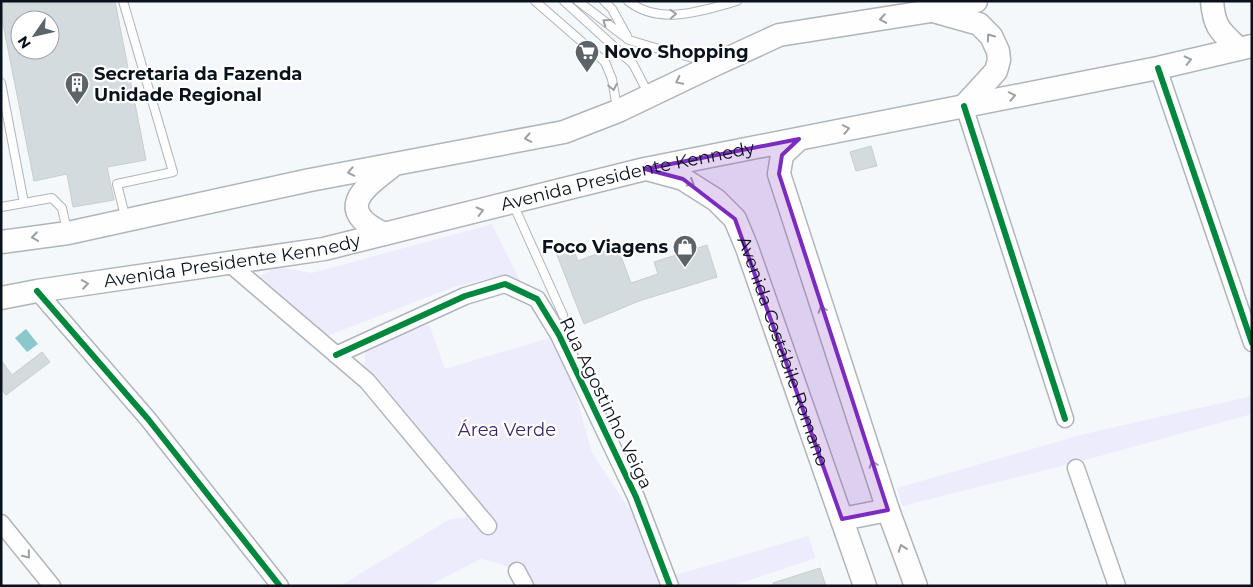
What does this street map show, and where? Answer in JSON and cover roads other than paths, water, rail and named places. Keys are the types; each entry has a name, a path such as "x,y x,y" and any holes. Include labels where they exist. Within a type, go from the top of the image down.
{"main road":[{"path":"1,242 126,221 396,163 564,132 618,111 779,35 931,11 976,1"},
{"path":"1212,1 1214,17 1221,32 1245,47"},
{"path":"931,11 979,24 991,36 998,51 1000,60 996,71 964,106"},
{"name":"Avenida Presidente Kennedy","path":"1,298 37,291 324,249 645,169 1158,68 1245,47"},
{"path":"799,139 782,155 778,174 888,510 916,586"},
{"path":"384,234 371,228 357,210 356,202 367,185 396,163"},
{"name":"Avenida Costábile Romano","path":"645,169 683,179 716,200 735,218 865,586"},
{"path":"842,519 888,510"}],"street":[{"path":"1158,68 1252,343"},
{"path":"964,106 1065,420"},
{"path":"230,264 367,381 488,526"},
{"name":"Rua Agostinho Veiga","path":"336,355 465,296 505,284 537,299 559,335 636,497 670,586"},
{"path":"37,291 148,420 280,586"},
{"path":"1076,468 1117,586"},
{"path":"1,523 52,586"},
{"path":"517,571 525,586"}],"lane":[{"path":"124,1 173,172 118,184 126,221"},
{"path":"535,1 594,50 605,62 612,79 618,111"},
{"path":"564,1 633,64 649,96"},
{"path":"578,1 629,40 716,64"},
{"path":"604,1 612,9 629,40"},
{"path":"628,1 654,15 676,15 708,10 737,1"},
{"path":"1,83 24,203"},
{"path":"1,207 52,198 62,208 68,232"},
{"path":"512,202 563,315"}],"water":[{"path":"26,329 38,344 27,352 15,338"}],"place":[{"name":"Novo Shopping","path":"587,73"},
{"name":"Secretaria da Fazenda Unidade Regional","path":"77,105"},
{"name":"Foco Viagens","path":"685,268"}],"park label":[{"name":"Área Verde","path":"507,430"}]}
